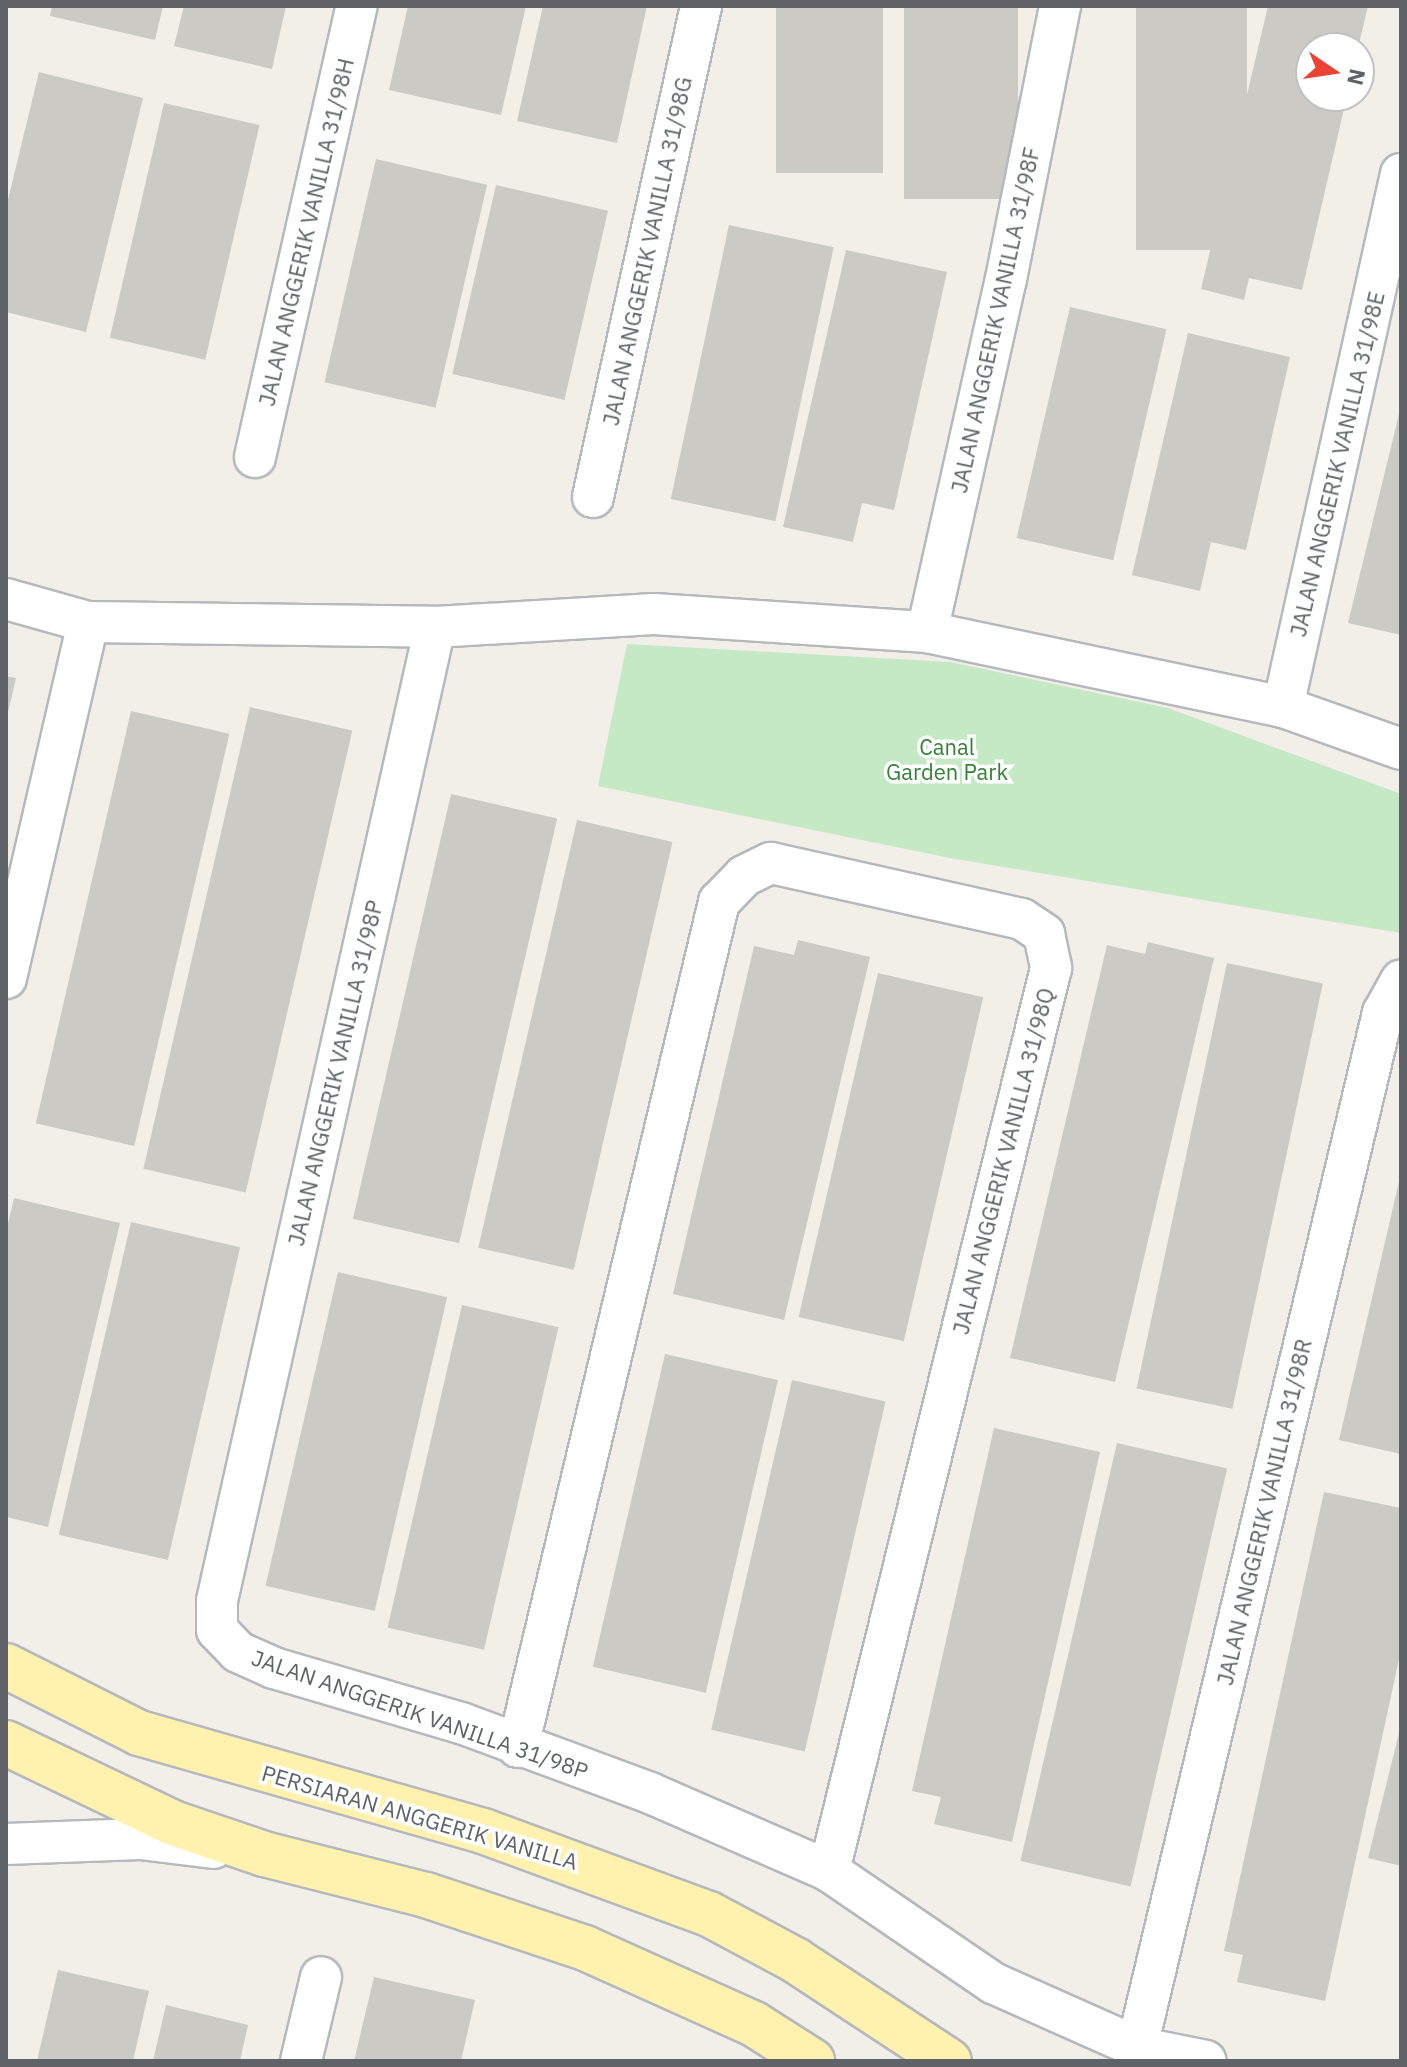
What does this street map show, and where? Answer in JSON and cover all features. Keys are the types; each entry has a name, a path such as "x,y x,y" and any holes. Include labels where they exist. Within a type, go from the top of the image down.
{"main road":[{"name":"PERSIARAN ANGGERIK VANILLA","path":"6,1666 139,1733 483,1831 709,1914 795,1960 949,2061"},
{"path":"6,1743 107,1795 264,1854 426,1895 585,1948 754,2024 812,2061"}],"street":[{"name":"JALAN ANGGERIK VANILLA 31/98H","path":"255,457 357,6"},
{"name":"JALAN ANGGERIK VANILLA 31/98G","path":"593,497 701,6"},
{"name":"JALAN ANGGERIK VANILLA 31/98F","path":"927,632 1006,279 1060,6"},
{"name":"JALAN ANGGERIK VANILLA 31/98E","path":"1283,707 1401,174"},
{"path":"6,599 88,622 435,627 654,614 927,632 1283,707 1401,749"},
{"path":"6,978 88,622"},
{"name":"JALAN ANGGERIK VANILLA 31/98P","path":"435,627 217,1601 217,1630 238,1652 274,1668 461,1723 518,1747 650,1793 829,1871 993,1983 1137,2047 1206,2061"},
{"name":"JALAN ANGGERIK VANILLA 31/98Q","path":"518,1747 719,902 744,876 771,863 1022,919 1044,934 1051,968 829,1871"},
{"name":"JALAN ANGGERIK VANILLA 31/98R","path":"1137,2047 1383,1013 1401,981"},
{"path":"6,1844 140,1839 264,1854"},
{"path":"301,2061 321,1977"}],"green space":[{"name":"Canal Garden Park","path":"627,644 950,662 1168,708 1401,794 1401,933 950,858 598,786"}],"building":[{"path":"52,6 163,6 155,40 50,16"},
{"path":"184,6 286,6 272,69 174,46"},
{"path":"408,6 526,6 501,115 389,90"},
{"path":"543,6 647,6 617,143 517,121"},
{"path":"776,6 883,6 883,173 776,173"},
{"path":"904,6 1018,6 1018,199 904,199"},
{"path":"1136,6 1247,6 1247,250 1136,250"},
{"path":"1268,6 1368,6 1362,32 1295,32 1295,112 1343,112 1302,290 1249,278 1244,300 1201,289"},
{"path":"39,72 143,98 86,332 6,312 6,208"},
{"path":"164,103 259,125 205,360 110,338"},
{"path":"376,159 487,185 436,408 324,382"},
{"path":"496,185 608,211 564,400 452,374"},
{"path":"729,225 834,247 775,521 671,499"},
{"path":"846,250 947,272 894,510 862,503 853,542 783,527"},
{"path":"1070,307 1166,329 1113,560 1017,538"},
{"path":"1188,333 1290,357 1246,550 1211,542 1200,591 1132,575"},
{"path":"1401,406 1401,635 1348,623"},
{"path":"6,676 16,678 7,717 6,716"},
{"path":"250,707 352,731 246,1192 143,1169"},
{"path":"131,711 229,734 134,1146 36,1123"},
{"path":"451,794 557,819 459,1243 353,1219"},
{"path":"577,820 672,842 574,1270 478,1248"},
{"path":"798,940 870,957 784,1320 673,1294 754,946 794,955"},
{"path":"1148,942 1214,958 1115,1382 1010,1358 1107,945 1145,954"},
{"path":"1227,963 1323,983 1232,1409 1137,1388"},
{"path":"878,973 983,997 904,1341 799,1317"},
{"path":"1401,1173 1401,1454 1339,1440"},
{"path":"14,1198 120,1223 48,1527 6,1517 6,1232"},
{"path":"131,1222 240,1247 168,1560 59,1535"},
{"path":"338,1272 447,1297 375,1611 266,1586"},
{"path":"462,1305 558,1327 484,1650 388,1628"},
{"path":"665,1354 778,1380 706,1693 593,1667"},
{"path":"792,1380 886,1402 805,1751 711,1730"},
{"path":"994,1428 1100,1452 1012,1842 934,1824 941,1797 912,1791"},
{"path":"1117,1443 1227,1468 1131,1886 1020,1861"},
{"path":"1324,1492 1401,1508 1401,1650 1325,2001 1237,1982 1243,1955 1224,1951"},
{"path":"1401,1725 1401,1866 1368,1858"},
{"path":"58,1970 149,1991 133,2061 37,2061"},
{"path":"374,1977 475,2000 461,2061 354,2061"},
{"path":"166,2005 248,2025 240,2061 153,2061"}]}
